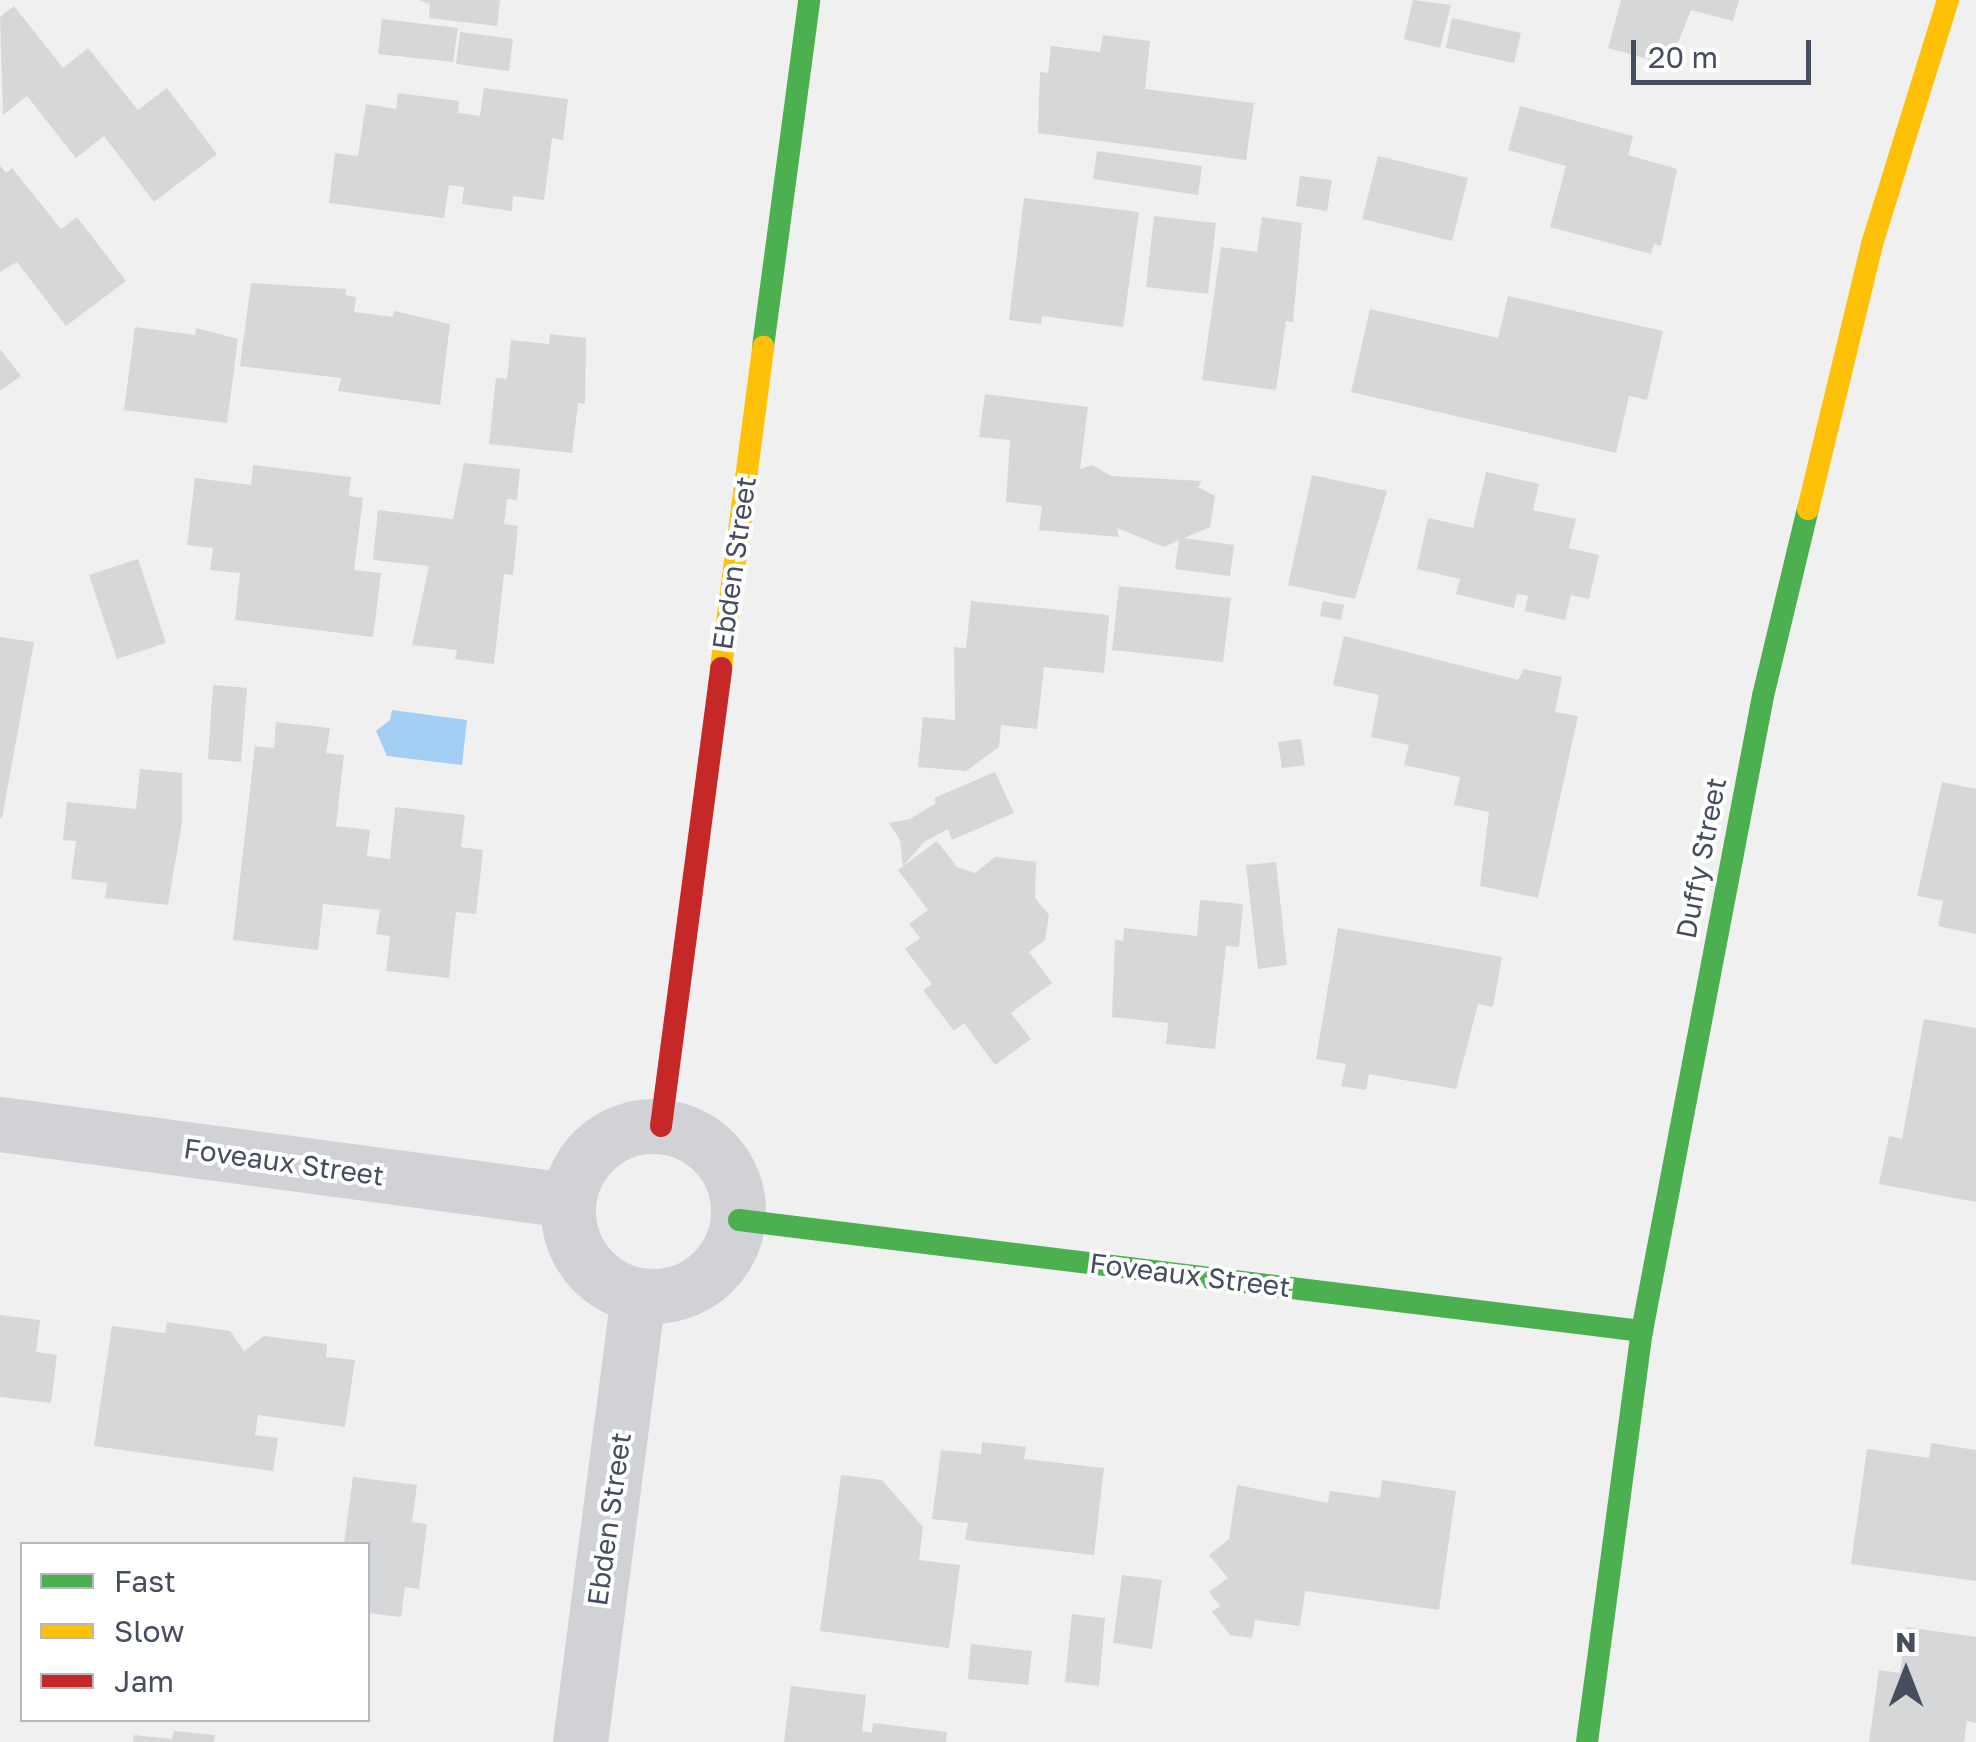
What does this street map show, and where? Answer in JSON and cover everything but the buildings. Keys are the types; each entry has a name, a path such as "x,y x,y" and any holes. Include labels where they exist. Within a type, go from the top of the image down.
{"street":[{"name":"Ebden Street","path":"661,1126 808,0"},
{"name":"Duffy Street","path":"1587,1742 1642,1330 1763,696 1872,244 1948,0"},
{"name":"Foveaux Street","path":"0,1124 568,1200"},
{"path":"661,1126 710,1146 737,1192 739,1220 732,1246 693,1288 638,1296 614,1288 576,1250 568,1200 584,1160 598,1144 618,1132 661,1126"},
{"name":"Foveaux Street","path":"739,1220 1642,1330"},
{"name":"Ebden Street","path":"580,1742 638,1296"}],"water":[{"path":"392,710 467,720 462,765 387,756 376,731 390,720"}],"traffic: fast":[{"path":"763,347 809,0"},
{"path":"1587,1742 1642,1331 1763,696 1808,509"},
{"path":"739,1220 1642,1331"}],"traffic: slow":[{"path":"1808,509 1872,244 1948,0"},
{"path":"721,668 763,347"}],"traffic: jam":[{"path":"661,1126 721,668"}]}
